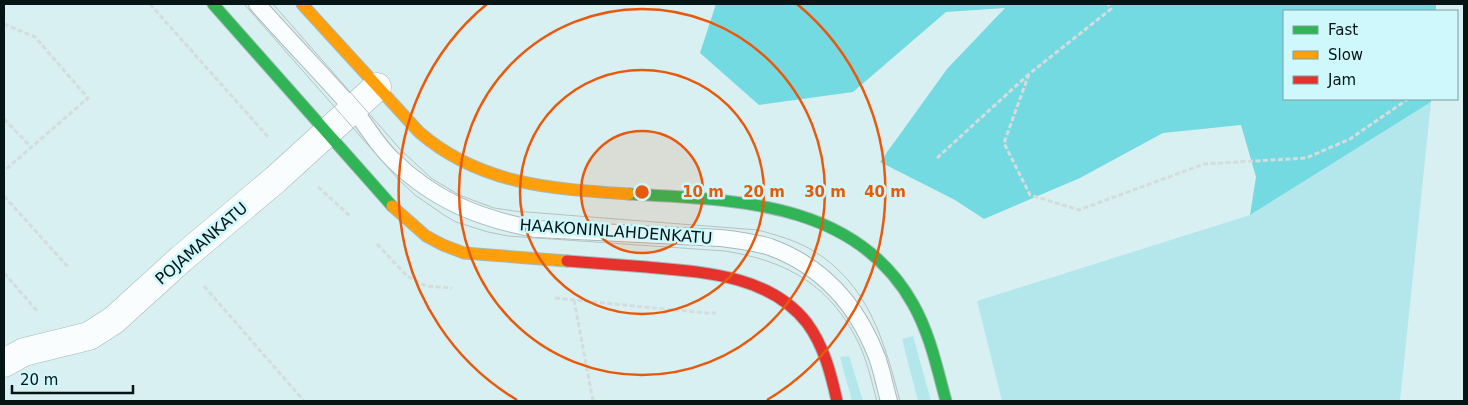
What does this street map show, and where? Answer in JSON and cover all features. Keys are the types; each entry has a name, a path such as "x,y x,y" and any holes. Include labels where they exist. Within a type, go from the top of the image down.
{"street":[{"path":"213,4 395,209 417,230 444,246 464,253 705,272 741,281 770,293 790,306 807,322 821,348 837,401"},
{"path":"302,4 419,132 439,149 469,164 532,185 570,190 714,200 786,211 816,220 845,236 867,251 906,292 919,316 930,343 946,401"},
{"name":"POJAMANKATU","path":"4,363 24,352 89,336 114,320 181,259 276,179 377,87"}],"lane":[{"name":"HAAKONINLAHDENKATU","path":"257,4 353,109 390,158 417,181 446,200 510,224 536,229 721,238 768,247 792,256 817,272 837,289 852,310 877,356 889,401"}],"path":[{"path":"937,158 1029,74 1111,9 1110,4"},
{"path":"4,24 35,37 88,98 4,172"},
{"path":"1029,74 1004,143 1030,195 1079,210 1204,164 1306,158 1350,140 1407,100"},
{"path":"4,119 31,148"},
{"path":"4,196 68,267"},
{"path":"181,259 304,401"},
{"path":"4,273 64,342"},
{"path":"574,300 593,401"}],"shaded area":[{"path":"716,4 1436,4 1436,10 1283,10 1283,100 1431,100 1431,102 1250,215 1256,177 1241,125 1163,133 1080,178 984,219 955,200 880,162 947,69 1005,8 946,12 853,92 759,105 700,53"},
{"path":"1431,102 1400,401 1002,401 977,301 1250,215"},
{"path":"913,336 931,401 918,401 902,339"},
{"path":"849,356 863,401 852,401 840,357"}],"tram line":[{"path":"244,4 398,179 415,195 444,215 456,222 508,236 725,251 748,255 788,270 822,292 849,325 863,353 877,401"},
{"path":"273,4 400,149 431,178 459,195 494,208 514,211 758,230 806,246 831,264 848,280 861,297 888,357 900,401"}],"traffic: fast":[{"path":"213,4 392,206"},
{"path":"629,194 709,199 749,204 788,212 825,225 859,244 888,270 913,304 929,339 946,401"}],"traffic: slow":[{"path":"302,4 419,132 442,150 492,174 518,181 573,190 629,194"},
{"path":"392,206 426,236 464,253 567,261"}],"traffic: jam":[{"path":"567,261 712,274 755,286 774,295 792,307 813,332 826,361 837,401"}]}
